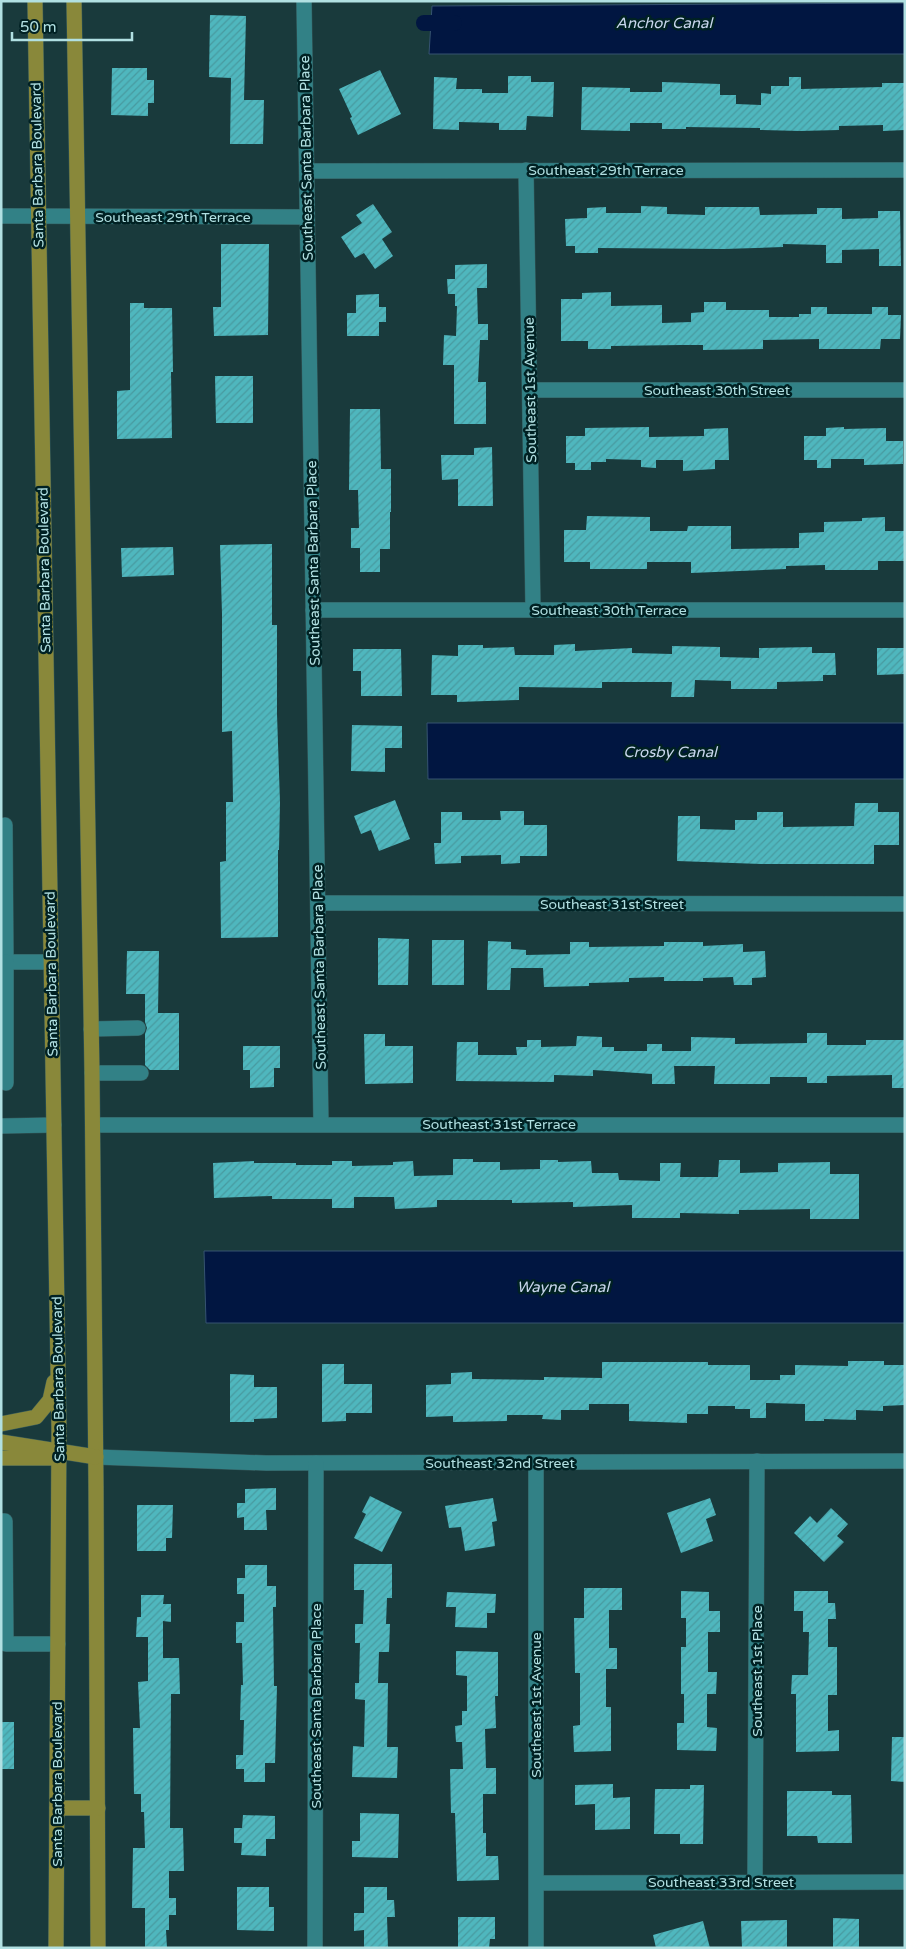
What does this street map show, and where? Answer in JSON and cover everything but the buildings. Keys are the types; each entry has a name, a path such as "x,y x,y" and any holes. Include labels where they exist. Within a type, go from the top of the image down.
{"main road":[{"name":"Santa Barbara Boulevard","path":"35,1 60,1455 56,1948"},
{"path":"74,1 92,1073 98,1948"},
{"path":"1,1424 36,1417 50,1400 58,1366"},
{"path":"1,1442 60,1455"},
{"path":"1,1458 60,1455 96,1457"},
{"path":"57,1808 98,1808"}],"street":[{"name":"Southeast Santa Barbara Place","path":"304,1 321,1124"},
{"name":"Southeast 1st Avenue","path":"526,170 533,609"},
{"name":"Southeast 29th Terrace","path":"306,171 905,170"},
{"name":"Southeast 29th Terrace","path":"1,216 307,217"},
{"name":"Southeast 30th Street","path":"530,390 905,390"},
{"name":"Southeast 30th Terrace","path":"313,610 905,610"},
{"path":"4,825 6,1083"},
{"name":"Southeast 31st Street","path":"318,903 905,904"},
{"path":"6,962 51,962"},
{"path":"91,1028 138,1028"},
{"path":"92,1073 142,1073"},
{"path":"1,1126 54,1125"},
{"name":"Southeast 31st Terrace","path":"92,1125 905,1125"},
{"name":"Southeast 32nd Street","path":"96,1457 316,1463 905,1461"},
{"name":"Southeast 1st Place","path":"755,1881 757,1461"},
{"name":"Southeast Santa Barbara Place","path":"315,1948 316,1463"},
{"name":"Southeast 1st Avenue","path":"536,1463 536,1948"},
{"path":"1,1521 6,1521 3,1547 6,1644 58,1644"},
{"name":"Southeast 33rd Street","path":"537,1883 905,1882"}],"water":[{"path":"905,3 905,54 429,54 432,6"},
{"name":"Crosby Canal","path":"427,723 905,723 905,779 428,779"},
{"name":"Wayne Canal","path":"204,1251 905,1251 905,1323 206,1323"}],"waterway":[{"name":"Anchor Canal","path":"424,23 454,23"}]}
